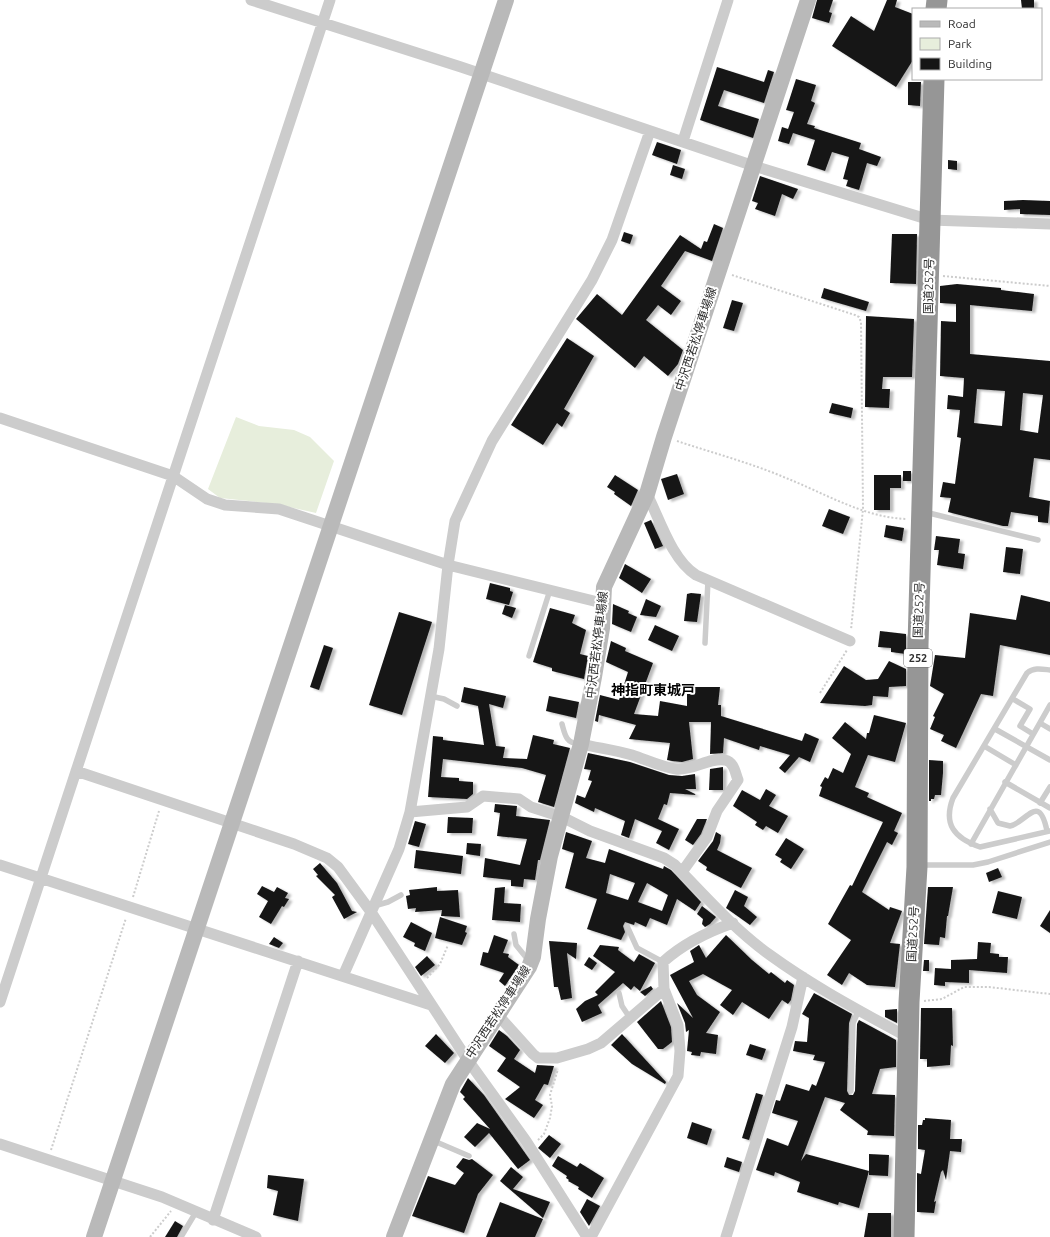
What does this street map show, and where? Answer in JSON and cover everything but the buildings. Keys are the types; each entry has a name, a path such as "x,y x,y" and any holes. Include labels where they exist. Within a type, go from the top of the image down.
{"highway":[{"name":"国道252号","path":"907,1236 909,1002 917,867 918,645 930,275 934,80"}],"main road":[{"path":"94,1237 506,0"},
{"name":"中沢西若松停車場線","path":"394,1237 432,1140 448,1093 467,1059 531,963 547,870 580,744 594,678 602,628 602,603 604,587 647,494 664,437 808,0"}],"street":[{"path":"251,0 482,74 754,166 930,220 1050,224"},
{"path":"0,1002 330,0"},
{"path":"683,141 728,0"},
{"path":"344,976 399,849 410,812 439,649 448,565 455,521 492,441 592,280 612,240 650,131"},
{"path":"0,418 173,476 207,499 225,505 279,509 448,565 602,603"},
{"path":"647,494 676,557 687,570 850,641"},
{"path":"580,744 614,750 676,768 697,766 713,761 725,760 730,762 734,768 738,780 717,812 707,836 682,872"},
{"path":"76,771 294,844 327,858 338,867 373,909 431,1005 467,1059 531,1148 586,1237"},
{"path":"410,812 467,807 483,796 519,799 531,807 562,817 590,831 664,858 675,865 733,923 769,954 803,977 909,1038"},
{"path":"0,865 431,1005"},
{"path":"591,1237 678,1076 680,1051 678,1025 664,989 663,962 675,951 707,932 733,923"},
{"path":"213,1220 298,961"},
{"path":"726,1237 792,1027 803,977"},
{"path":"497,1014 521,1042 538,1058 562,1057 601,1043 664,989"},
{"path":"0,1144 177,1203 213,1220 256,1237"}],"lane":[{"path":"923,516 1038,540"},
{"path":"705,643 708,580"},
{"path":"529,656 550,590"},
{"path":"990,809 998,822 1010,826 1028,814 1035,812 1040,814 1045,819 1049,831 980,847 971,844 951,828 949,808 953,798 1031,670 1038,668 1050,670"},
{"path":"430,696 444,699 457,706"},
{"path":"1013,699 1030,709 1020,726 1034,734"},
{"path":"971,844 1050,705"},
{"path":"1040,723 1050,730"},
{"path":"562,724 566,740 573,744 580,744"},
{"path":"995,729 1050,760"},
{"path":"984,746 1016,765"},
{"path":"1005,782 1050,808"},
{"path":"1040,803 1050,787"},
{"path":"917,867 988,862 1050,842"},
{"path":"373,909 401,895"},
{"path":"627,926 637,948 663,962"},
{"path":"514,934 516,945 531,963"},
{"path":"619,993 622,1006 630,1018"},
{"path":"851,1091 853,1023 859,1010"},
{"path":"432,1140 469,1156"},
{"path":"181,1237 196,1212"}],"path":[{"path":"719,271 859,317 861,322 863,509 850,641 845,655 820,693"},
{"path":"930,275 1050,286"},
{"path":"664,437 785,477 863,509 896,518 923,516"},
{"path":"48,1160 163,800"},
{"path":"419,986 440,964 448,945"},
{"path":"909,1002 942,999 964,987 1050,994"},
{"path":"531,1148 544,1134 547,1128 552,1106 550,1095 562,1057"},
{"path":"150,1237 177,1203"}],"green space":[{"path":"236,417 259,426 294,430 310,437 334,461 316,513 276,504 220,498 208,489"}],"district":[{"name":"神指町東城戸","path":"653,690"}]}
